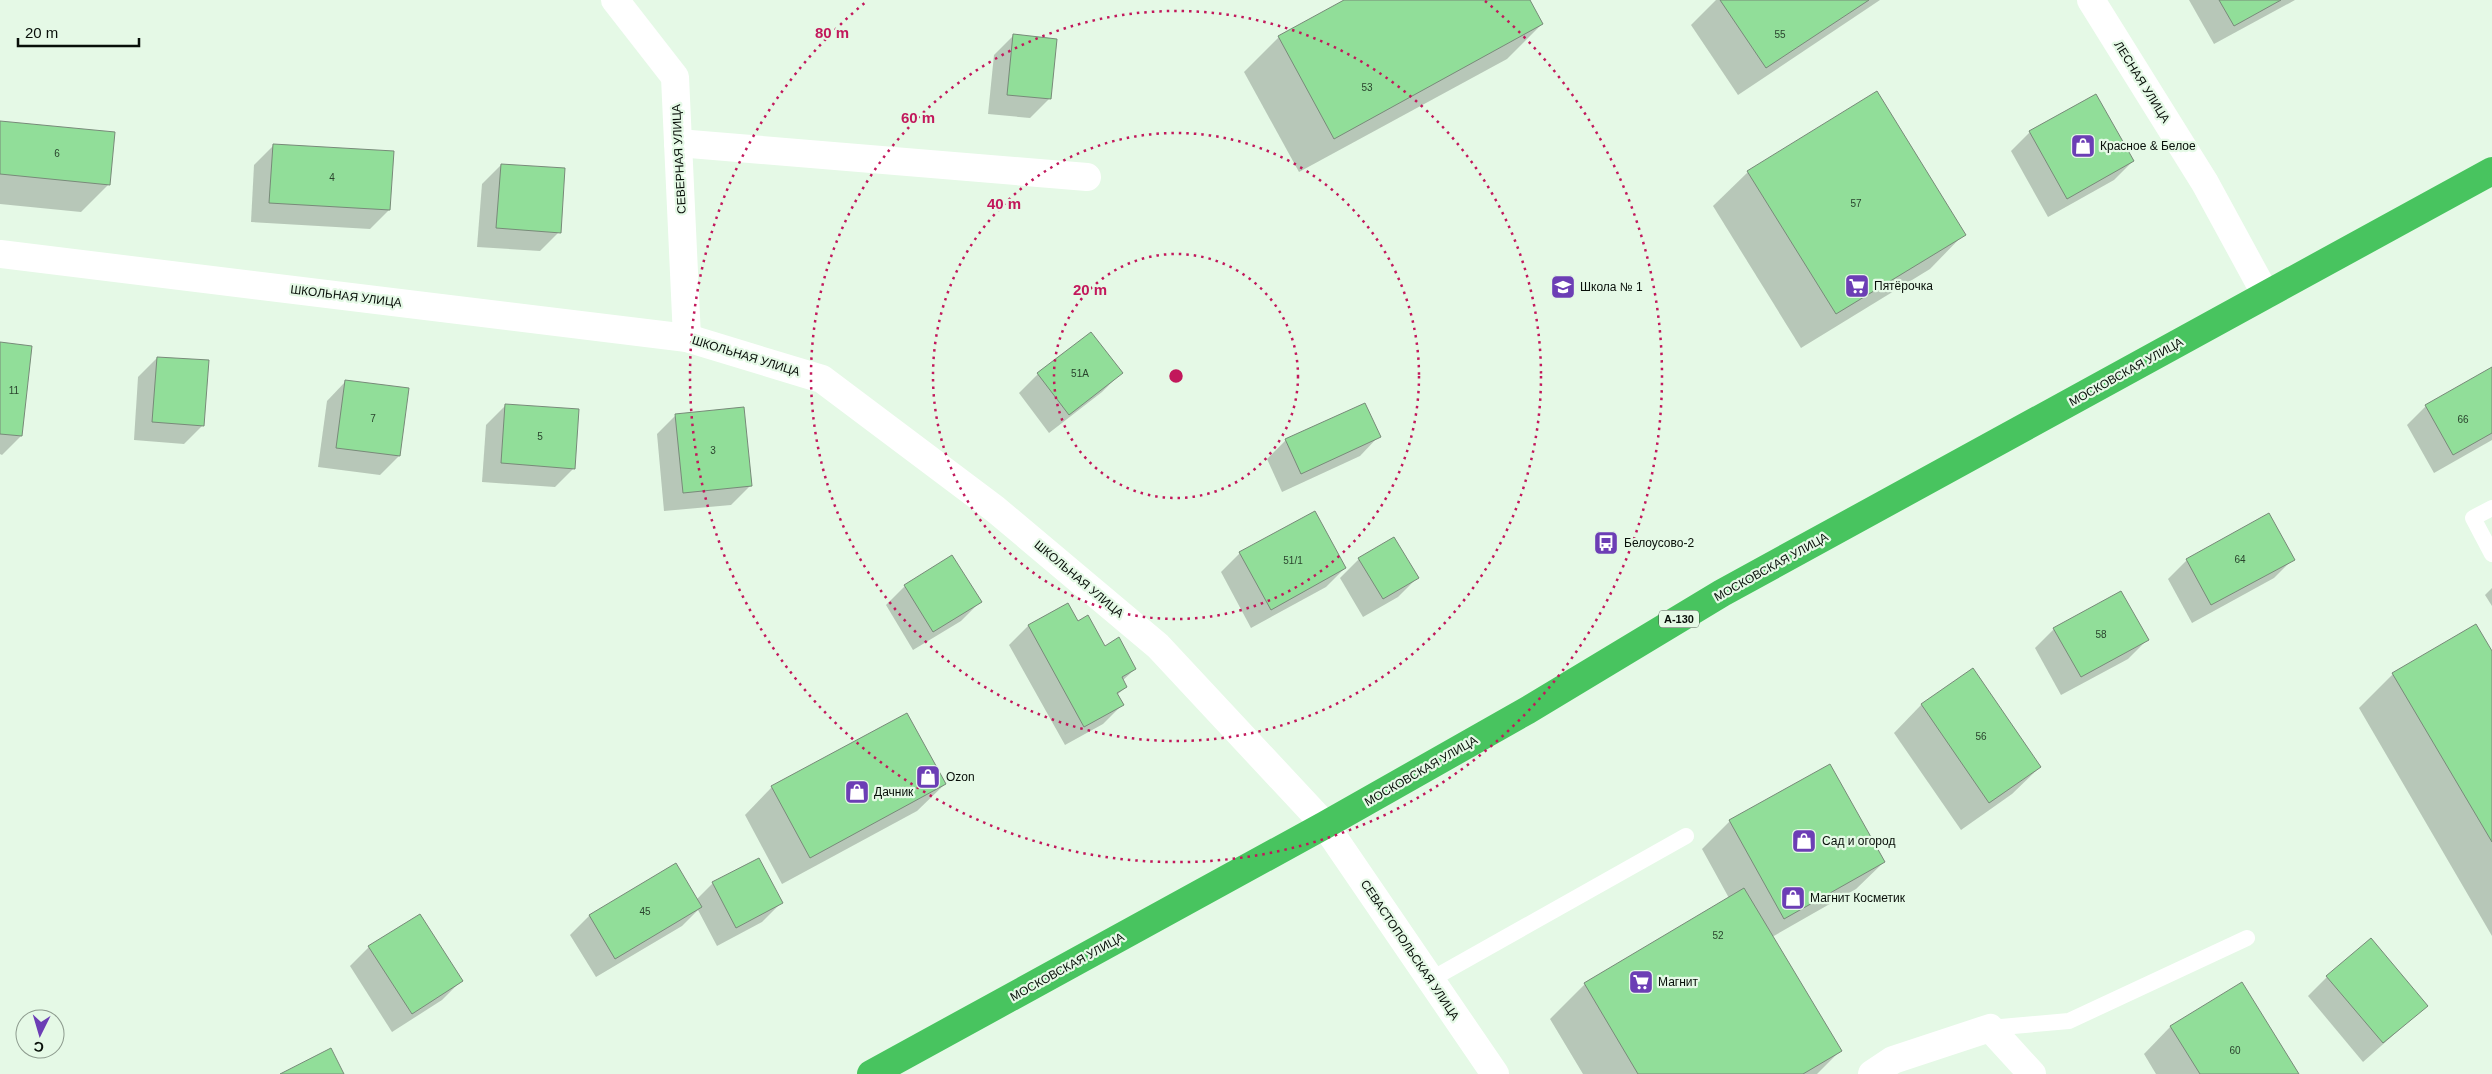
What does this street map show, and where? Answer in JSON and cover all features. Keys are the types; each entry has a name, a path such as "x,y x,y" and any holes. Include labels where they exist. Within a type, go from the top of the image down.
{"highway":[{"name":"МОСКОВСКАЯ УЛИЦА","path":"871,1074 1325,825 1528,710 1722,593 2492,171"}],"street":[{"name":"СЕВЕРНАЯ УЛИЦА","path":"615,0 675,77 687,338"},
{"name":"ЛЕСНАЯ УЛИЦА","path":"2091,0 2206,183 2266,296"},
{"path":"678,143 1087,177"},
{"name":"ШКОЛЬНАЯ УЛИЦА","path":"0,254 687,338 822,379 995,509 1158,646 1325,825"},
{"name":"СЕВАСТОПОЛЬСКАЯ УЛИЦА","path":"1325,825 1495,1074"},
{"path":"1872,1074 1893,1060 1990,1028 2032,1074"}],"lane":[{"path":"2492,508 2473,518 2492,554"},
{"path":"1430,980 1686,836"},
{"path":"1990,1028 2069,1021 2247,938"}],"building":[{"path":"1344,0 1530,0 1543,24 1334,139 1278,36"},
{"path":"1720,0 1869,0 1766,68"},
{"path":"2219,0 2281,0 2234,26"},
{"path":"1013,34 1057,39 1051,99 1007,95"},
{"path":"1877,91 1966,235 1836,314 1747,171"},
{"path":"2096,94 2134,161 2067,199 2029,131"},
{"path":"0,121 115,132 110,185 0,174"},
{"path":"273,144 394,151 390,210 269,203"},
{"path":"501,164 565,168 561,233 496,228"},
{"path":"1091,332 1123,373 1069,415 1037,373"},
{"path":"0,342 32,346 22,436 0,434"},
{"path":"157,357 209,360 204,426 152,422"},
{"path":"2492,367 2492,433 2453,455 2425,405"},
{"path":"345,380 409,388 400,456 336,448"},
{"path":"1365,403 1381,437 1301,474 1285,439"},
{"path":"505,404 579,409 575,469 501,463"},
{"path":"744,407 752,486 683,493 675,414"},
{"path":"1315,511 1346,568 1271,610 1239,552"},
{"path":"2269,513 2295,560 2211,605 2186,559"},
{"path":"1394,537 1419,578 1383,599 1358,558"},
{"path":"952,555 982,602 933,632 904,585"},
{"path":"2121,591 2149,640 2081,677 2053,628"},
{"path":"1068,603 1078,621 1088,615 1105,646 1119,637 1136,669 1122,677 1127,687 1117,693 1124,705 1084,727 1028,625"},
{"path":"2476,624 2492,651 2492,842 2392,673"},
{"path":"1973,668 2041,767 1989,803 1921,704"},
{"path":"907,713 946,784 810,858 771,786"},
{"path":"1830,764 1885,862 1784,919 1729,820"},
{"path":"759,858 783,903 736,928 712,882"},
{"path":"676,863 702,907 615,959 589,915"},
{"path":"1744,888 1842,1051 1803,1074 1638,1074 1584,983"},
{"path":"420,914 463,981 412,1014 368,946"},
{"path":"2371,938 2428,1006 2383,1043 2326,976"},
{"path":"2242,982 2299,1074 2200,1074 2170,1026"},
{"path":"331,1048 344,1074 280,1074"}],"place":[{"name":"Красное & Белое","path":"2083,146"},
{"name":"Пятёрочка","path":"1857,286"},
{"name":"Школа № 1","path":"1563,287"},
{"name":"Белоусово-2","path":"1606,543"},
{"name":"Ozon","path":"928,777"},
{"name":"Дачник","path":"857,792"},
{"name":"Сад и огород","path":"1804,841"},
{"name":"Магнит Косметик","path":"1793,898"},
{"name":"Магнит","path":"1641,982"}]}
